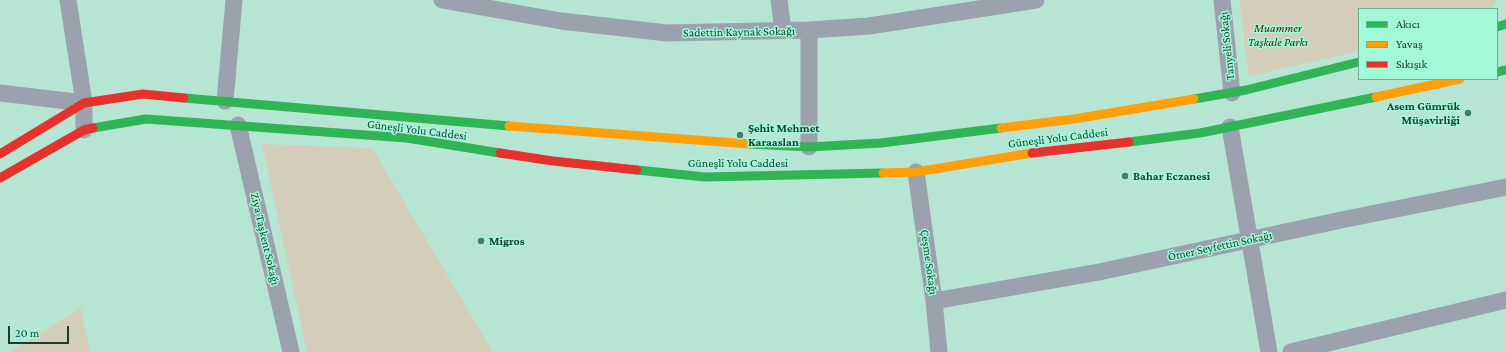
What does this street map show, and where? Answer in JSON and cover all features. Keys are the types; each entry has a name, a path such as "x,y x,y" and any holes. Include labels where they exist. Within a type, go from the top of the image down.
{"main road":[{"name":"Güneşli Yolu Caddesi","path":"0,154 84,103 143,94 433,120 728,143 809,147 881,143 1059,121 1232,93 1358,62"},
{"name":"Güneşli Yolu Caddesi","path":"0,178 84,130 146,119 407,138 553,161 705,177 916,172 1018,155 1200,133 1455,80"}],"street":[{"path":"68,0 84,103 84,130"},
{"path":"225,101 234,0"},
{"name":"Sadettin Kaynak Sokağı","path":"442,0 561,21 667,34 809,30 869,26 1036,0"},
{"path":"779,0 783,30"},
{"name":"Tanyeli Sokağı","path":"1222,0 1232,93"},
{"path":"809,30 809,147"},
{"path":"0,93 84,103"},
{"name":"Ziya Taşkent Sokağı","path":"238,125 291,352"},
{"path":"1230,127 1269,352"},
{"name":"Çeşme Sokağı","path":"916,172 934,301 939,352"},
{"name":"Ömer Seyfettin Sokağı","path":"934,301 1100,272 1506,187"},
{"path":"1291,352 1506,300"}],"green space":[{"name":"Muammer Taşkale Parkı","path":"1239,0 1496,0 1492,8 1358,8 1358,51 1249,76"},
{"path":"262,144 372,148 493,352 307,352"},
{"path":"81,308 90,352 9,352"}],"traffic: fast":[{"path":"1498,27 1506,24"},
{"path":"1194,99 1246,90 1358,62"},
{"path":"1498,72 1506,70"},
{"path":"1129,142 1200,133 1376,97"},
{"path":"184,98 509,126"},
{"path":"93,128 146,119 407,138 500,153"},
{"path":"750,144 809,147 881,143 1001,128"},
{"path":"637,170 705,177 883,173"}],"traffic: slow":[{"path":"1376,97 1455,80"},
{"path":"1001,128 1074,119 1194,99"},
{"path":"509,126 750,144"},
{"path":"883,173 916,172 1032,153"}],"traffic: jam":[{"path":"0,154 84,103 143,94 184,98"},
{"path":"0,178 84,130 93,128"},
{"path":"1032,153 1129,142"},
{"path":"500,153 553,161 637,170"}],"place":[{"name":"Asem Gümrük Müşavirliği","path":"1468,113"},
{"name":"Şehit Mehmet Karaaslan","path":"740,135"},
{"name":"Bahar Eczanesi","path":"1125,176"},
{"name":"Migros","path":"481,241"}]}
